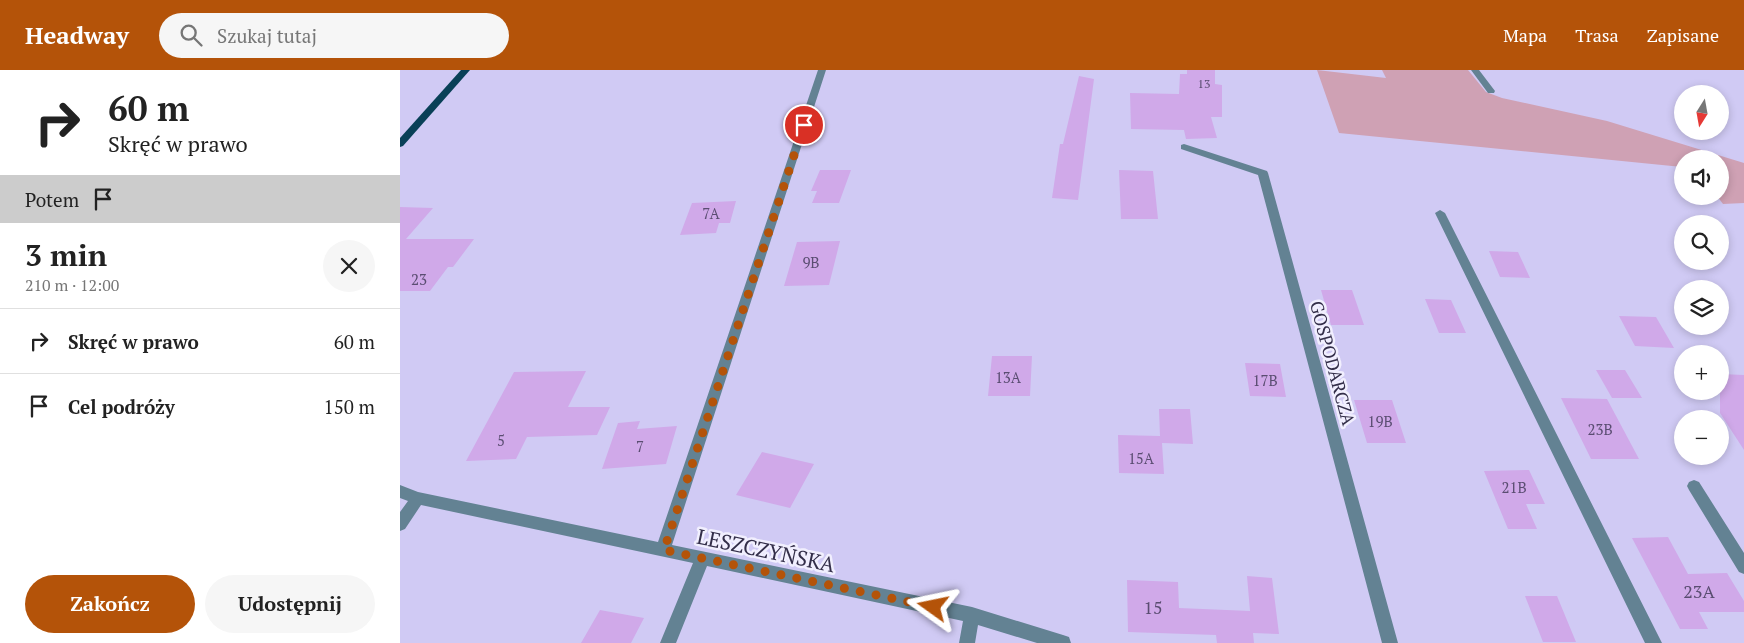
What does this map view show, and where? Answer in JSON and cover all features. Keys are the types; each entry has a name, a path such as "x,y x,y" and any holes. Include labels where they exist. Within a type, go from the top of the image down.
{"main road":[{"path":"400,144 466,70"}],"street":[{"path":"664,550 822,70"},
{"path":"1475,70 1491,91"},
{"name":"GOSPODARCZA","path":"1184,147 1263,173 1390,643"},
{"path":"1440,214 1654,643"},
{"path":"1694,486 1744,567"},
{"name":"LESZCZYŃSKA","path":"400,491 418,498 972,615 1063,643"},
{"path":"400,524 418,498"},
{"path":"668,643 702,559"},
{"path":"967,643 972,615"}],"shaded area":[{"path":"1317,70 1386,78 1382,70 1468,70 1486,92 1502,98 1607,121 1702,150 1674,150 1674,166 1339,133"},
{"path":"1729,158 1744,163 1744,203 1729,204"}],"building":[{"path":"1187,70 1215,70 1215,84 1222,85 1222,117 1211,117 1217,138 1186,139 1184,130 1131,129 1130,93 1179,94 1180,74 1187,74"},
{"path":"1079,76 1094,79 1078,200 1052,198 1060,144 1063,144"},
{"path":"820,170 851,170 839,203 812,203 817,191 811,191"},
{"path":"1119,170 1153,171 1158,219 1121,219"},
{"path":"736,201 730,223 719,223 716,233 680,235 692,203"},
{"path":"400,207 433,208 406,239 474,239 453,267 448,267 430,291 400,291"},
{"path":"840,241 829,285 784,286 797,242"},
{"path":"1489,251 1518,252 1530,278 1500,277"},
{"path":"1321,290 1352,290 1364,325 1331,325"},
{"path":"1425,299 1451,300 1466,333 1439,333"},
{"path":"1619,316 1656,317 1674,348 1635,346"},
{"path":"992,356 1032,356 1030,396 988,396"},
{"path":"1245,363 1280,364 1286,397 1250,396"},
{"path":"1596,370 1625,370 1642,398 1612,398"},
{"path":"586,371 568,407 610,407 597,435 527,437 516,459 466,461 514,372"},
{"path":"1729,374 1744,375 1744,450 1729,427 1729,410 1720,410 1720,400 1729,400"},
{"path":"1561,398 1607,399 1639,459 1591,459"},
{"path":"1354,400 1392,400 1406,443 1367,443"},
{"path":"1159,409 1190,409 1193,444 1162,443 1164,474 1119,473 1118,435 1160,436"},
{"path":"640,421 637,429 677,426 666,464 602,469 618,423"},
{"path":"762,452 814,464 790,508 736,495"},
{"path":"1529,470 1545,504 1526,504 1537,529 1508,529 1484,471"},
{"path":"1668,537 1688,574 1727,573 1744,601 1744,612 1699,612 1708,629 1680,629 1632,538"},
{"path":"1247,576 1272,578 1279,634 1253,633 1254,643 1217,643 1216,635 1128,632 1127,580 1178,582 1179,608 1250,611"},
{"path":"1525,596 1557,596 1576,642 1543,642"},
{"path":"600,610 644,618 631,643 581,643"}],"route":[{"path":"804,125 664,550 933,607"}]}
